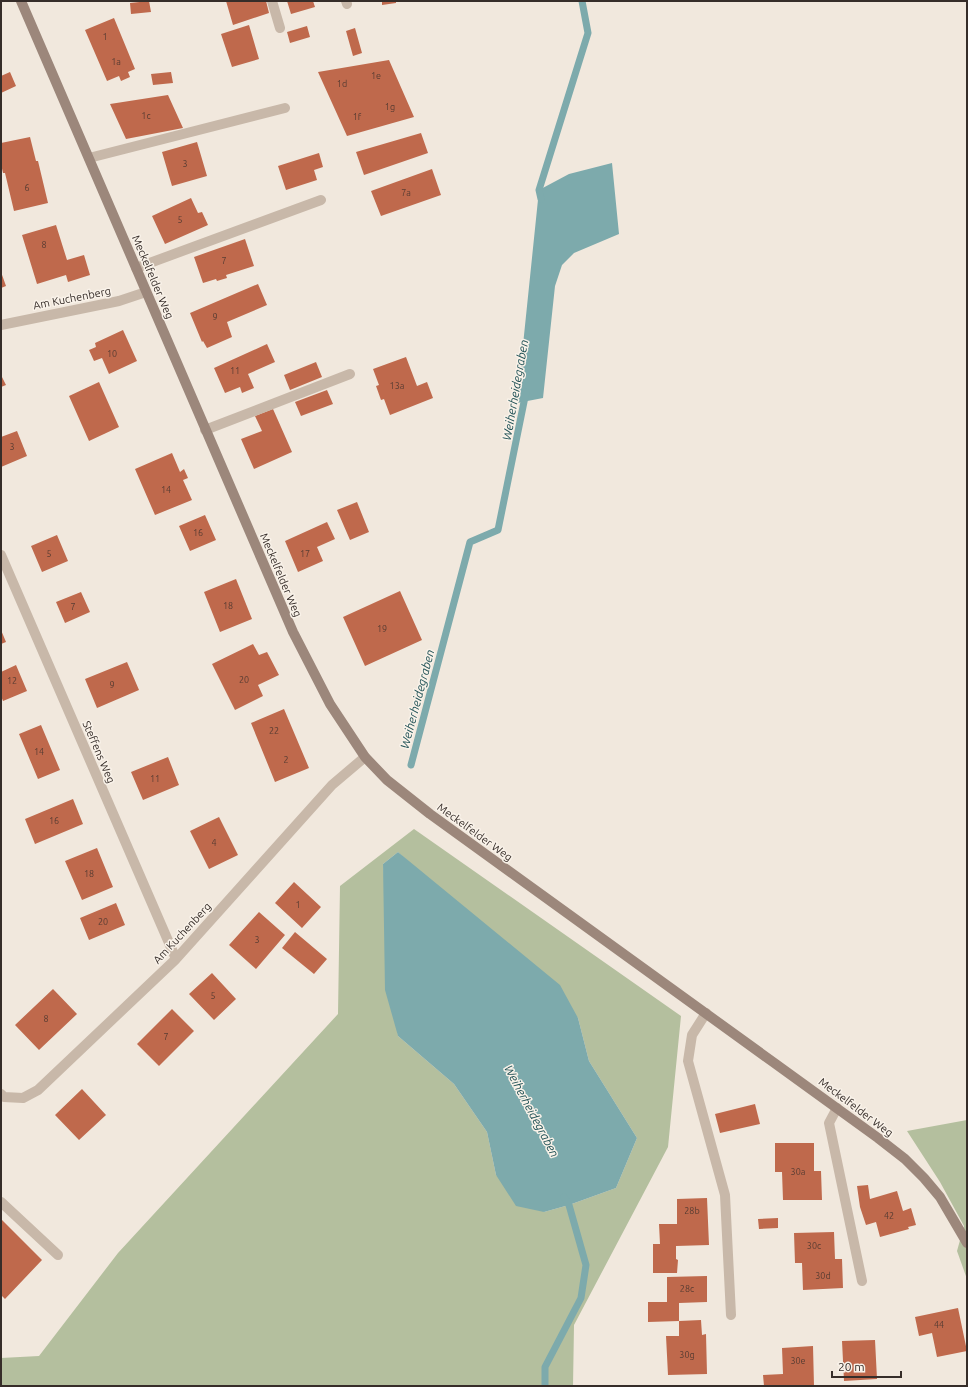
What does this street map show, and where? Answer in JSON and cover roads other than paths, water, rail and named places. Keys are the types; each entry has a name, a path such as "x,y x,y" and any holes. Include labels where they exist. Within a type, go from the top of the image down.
{"main road":[{"name":"Meckelfelder Weg","path":"21,1 205,430 304,655 330,704 365,757 387,780 430,814 837,1108 905,1159 940,1197 967,1243"}],"street":[{"path":"272,1 280,28"},
{"path":"89,158 285,108"},
{"path":"136,268 322,200"},
{"name":"Am Kuchenberg","path":"1,325 119,301 146,292"},
{"path":"205,430 350,374"},
{"name":"Steffens Weg","path":"1,555 176,959"},
{"name":"Am Kuchenberg","path":"1,1094 4,1097 23,1098 38,1090 176,959 332,785 365,757"},
{"path":"706,1014 692,1035 688,1061 725,1195 732,1315"},
{"path":"837,1108 829,1123 862,1281"},
{"path":"1,1202 58,1255"}],"water":[{"path":"612,163 619,234 574,253 562,265 555,286 543,398 517,403 539,190 569,174"},
{"path":"398,852 560,985 578,1018 589,1061 637,1138 616,1188 569,1205 544,1212 516,1206 496,1175 487,1132 454,1084 398,1036 385,990 383,864"}],"waterway":[{"name":"Weiherheidegraben","path":"541,199 539,190 588,33 582,1"},
{"name":"Weiherheidegraben","path":"411,765 470,542 498,530 526,392"},
{"name":"Weiherheidegraben","path":"545,1386 545,1367 581,1298 586,1265 569,1205 564,1197"}]}
